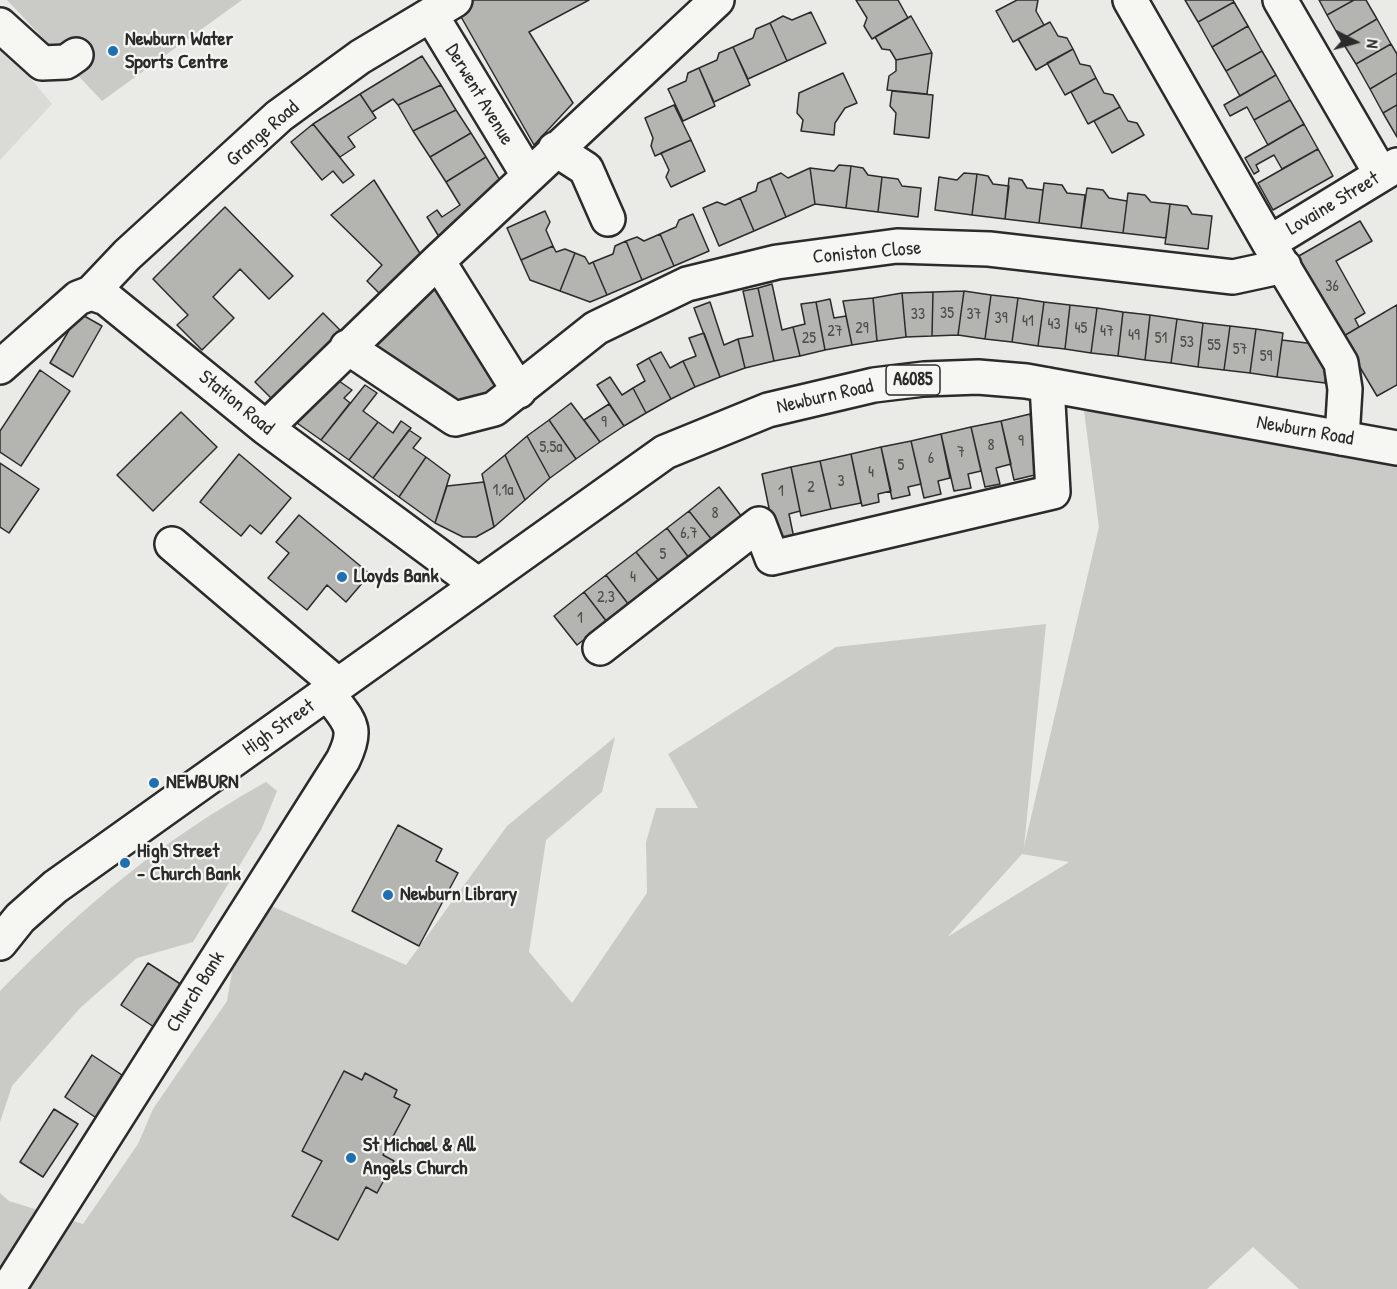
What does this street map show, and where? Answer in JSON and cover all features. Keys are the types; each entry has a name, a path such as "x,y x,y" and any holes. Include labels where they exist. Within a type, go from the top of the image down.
{"street":[{"path":"266,428 347,347 555,149 717,0"},
{"path":"1130,0 1276,255 1341,363 1345,389 1342,438"},
{"path":"1280,0 1391,174"},
{"name":"Derwent Avenue","path":"443,8 528,175"},
{"name":"Grange Road","path":"91,293 127,255 279,116 360,57 443,8"},
{"path":"0,25 42,63 66,62 76,55"},
{"path":"555,149 586,169 608,219"},
{"name":"Lovaine Street","path":"1276,255 1391,174"},
{"name":"Coniston Close","path":"347,347 455,419 494,409 596,328 687,284 777,262 897,246 989,249 1233,278 1276,255"},
{"path":"438,261 519,391"},
{"path":"0,367 78,298 91,293"},
{"name":"Station Road","path":"91,293 106,298 266,428 477,584"},
{"name":"Newburn Road","path":"477,584 665,452 768,410 874,385 924,379 978,377 1047,385 1397,447"},
{"path":"600,648 759,524 772,558 1053,492 1047,385"},
{"path":"172,544 333,689"},
{"name":"High Street","path":"0,943 20,918 55,887 477,584"},
{"name":"Church Bank","path":"8,1289 343,760 352,741 352,727 333,689"}],"shaded area":[{"name":"Newburn Water Sports Centre","path":"7,0 242,0 102,101"},
{"path":"0,42 52,104 0,160"},
{"path":"1083,403 1397,461 1397,1289 1299,1289 1253,1247 1207,1289 0,1289 0,1193 9,1201 83,1224 138,1144 153,1109 227,1001 233,966 269,905 406,965 507,826 615,737 602,792 546,840 529,952 572,1003 647,893 646,842 656,808 698,808 668,754 836,647 1046,624 1024,847 1099,527","holes":["1022,854 1069,862 949,936"]},
{"path":"266,782 277,791 261,830 193,942 137,958 80,1008 12,1086 0,1122 0,991 62,931 125,876 193,827"}],"building":[{"path":"472,0 589,0 529,32 573,103 534,145 456,8"},
{"path":"856,0 898,0 908,18 872,39 864,26 867,18"},
{"path":"1017,0 1038,0 1036,11 1044,25 1013,42 996,11"},
{"path":"1185,0 1233,0 1234,2 1198,22"},
{"path":"1319,0 1354,0 1327,15"},
{"path":"1354,0 1366,0 1377,19 1341,40 1327,15"},
{"path":"1234,2 1248,26 1212,47 1198,22"},
{"path":"811,12 826,43 787,61 770,23 783,16 792,20"},
{"path":"911,16 932,53 896,60 890,50 882,49 875,37"},
{"path":"1377,19 1391,44 1356,64 1341,40"},
{"path":"1050,22 1058,36 1067,38 1073,49 1036,70 1018,39"},
{"path":"770,23 787,61 748,79 733,47 753,38 756,29"},
{"path":"1248,26 1262,51 1226,71 1212,47"},
{"path":"1391,44 1397,54 1397,73 1370,89 1356,64"},
{"path":"733,47 750,85 714,102 699,68 717,60 719,53"},
{"path":"1073,49 1080,64 1090,66 1096,78 1065,95 1047,63"},
{"path":"1262,51 1276,75 1240,96 1226,71"},
{"path":"932,53 927,94 887,90 889,76 896,71 896,60"},
{"path":"422,56 441,85 398,105 393,99 372,112 360,94"},
{"path":"699,68 715,106 683,121 668,89 686,81 688,73"},
{"path":"843,73 857,103 845,108 835,123 834,135 801,131 803,120 797,113 799,93"},
{"path":"1397,73 1397,105 1383,113 1370,89"},
{"path":"1276,75 1290,100 1254,120 1247,107 1230,116 1224,105"},
{"path":"1096,78 1104,93 1113,95 1120,107 1088,124 1071,92"},
{"path":"441,85 456,110 413,131 398,105"},
{"path":"892,91 933,95 929,138 894,134 896,113 890,106"},
{"path":"360,94 376,118 348,137 355,147 340,157 313,124"},
{"path":"1290,100 1304,124 1268,145 1254,120"},
{"path":"674,105 691,140 655,156 651,146 653,138 645,118"},
{"path":"1397,105 1397,137 1383,113"},
{"path":"1120,107 1128,121 1137,123 1144,135 1112,153 1094,121"},
{"path":"456,110 471,133 430,157 413,131"},
{"path":"313,124 354,175 343,183 333,171 322,180 291,142"},
{"path":"1304,124 1318,149 1282,169 1274,155 1256,165 1259,171 1254,174 1245,158"},
{"path":"471,133 486,157 446,182 430,157"},
{"path":"691,140 705,171 671,187 666,177 669,170 661,153"},
{"path":"1318,149 1333,176 1273,210 1258,183"},
{"path":"486,157 501,182 441,240 427,217 437,210 442,217 460,205 446,182"},
{"path":"839,165 851,166 846,208 815,204 810,168 834,171"},
{"path":"851,166 863,168 868,175 882,177 878,212 846,208"},
{"path":"810,168 815,204 786,217 770,178 781,173 788,178"},
{"path":"964,173 977,174 972,215 935,210 939,177 957,180"},
{"path":"977,174 988,176 993,184 1009,186 1005,219 972,215"},
{"path":"882,177 898,179 902,186 921,188 918,217 878,212"},
{"path":"770,178 786,217 754,231 740,198 756,191 758,183"},
{"path":"1009,178 1022,180 1027,188 1043,190 1039,223 1005,219"},
{"path":"374,180 421,255 381,295 367,281 382,265 331,215"},
{"path":"1044,183 1062,185 1067,193 1085,195 1081,228 1039,223"},
{"path":"1087,188 1103,190 1109,198 1127,201 1123,233 1081,228"},
{"path":"1128,193 1145,195 1151,202 1170,204 1166,238 1123,233"},
{"path":"740,198 754,231 719,246 703,208 717,202 725,205"},
{"path":"1170,204 1187,206 1192,214 1212,216 1208,249 1165,244"},
{"path":"225,207 293,276 269,299 240,269 213,297 234,318 202,350 177,325 188,315 153,279"},
{"path":"545,211 550,222 546,230 553,246 521,260 507,228"},
{"path":"693,214 709,251 674,266 660,234 676,227 679,220"},
{"path":"1360,221 1372,241 1336,261 1365,313 1355,319 1359,327 1342,337 1297,257"},
{"path":"660,234 674,266 642,280 626,241 637,237 644,241"},
{"path":"626,241 642,280 607,295 593,262 613,254 615,246"},
{"path":"553,246 556,252 565,249 575,253 560,291 530,280 521,260"},
{"path":"575,253 585,257 589,264 593,262 607,295 590,302 560,291"},
{"path":"438,282 503,384 485,398 453,407 371,347"},
{"path":"772,284 782,330 793,327 800,356 774,361 758,288"},
{"path":"758,288 774,361 745,368 738,339 753,336 743,291"},
{"path":"964,291 958,335 932,336 933,292"},
{"path":"964,291 991,295 985,339 958,335"},
{"path":"933,292 932,336 906,337 902,293"},
{"path":"902,293 906,337 877,341 873,298"},
{"path":"991,295 1018,298 1012,342 985,339"},
{"path":"873,298 877,341 852,345 843,301"},
{"path":"1018,298 1044,302 1038,346 1012,342"},
{"path":"830,299 834,318 846,316 852,345 825,350 816,302"},
{"path":"710,302 724,345 738,339 745,368 720,377 694,308"},
{"path":"816,302 825,350 800,356 793,327 805,324 801,304"},
{"path":"1044,302 1070,305 1065,349 1038,346"},
{"path":"1070,305 1097,308 1091,353 1065,349"},
{"path":"1397,305 1397,385 1377,396 1342,337"},
{"path":"1097,308 1123,312 1118,356 1091,353"},
{"path":"1123,312 1150,315 1145,360 1118,356"},
{"path":"79,313 102,326 73,377 50,363"},
{"path":"323,313 344,334 276,403 255,382"},
{"path":"1150,315 1177,319 1171,363 1145,360"},
{"path":"1177,319 1203,323 1198,367 1171,363"},
{"path":"1203,323 1230,326 1224,370 1198,367"},
{"path":"1230,326 1256,329 1250,373 1224,370"},
{"path":"1256,329 1283,333 1277,377 1250,373"},
{"path":"704,333 720,377 695,387 683,361 696,356 689,338"},
{"path":"1282,340 1315,344 1327,364 1325,383 1277,377"},
{"path":"661,352 670,368 683,361 695,387 671,399 649,358"},
{"path":"649,358 671,399 646,413 633,388 645,381 637,365"},
{"path":"40,370 70,391 21,466 0,452 0,431"},
{"path":"610,377 622,395 633,388 646,413 624,426 597,385"},
{"path":"336,379 352,390 344,398 350,403 321,440 297,423"},
{"path":"365,385 377,393 363,411 378,422 349,460 321,440"},
{"path":"571,403 600,442 576,459 549,420"},
{"path":"609,404 624,426 600,442 584,420"},
{"path":"181,412 217,447 153,511 117,475"},
{"path":"1030,414 1043,473 1014,480 1001,421"},
{"path":"549,420 576,459 550,478 527,436"},
{"path":"401,421 411,428 373,478 349,460 378,422 393,433"},
{"path":"1001,421 1011,464 996,468 1000,484 985,487 971,427"},
{"path":"971,427 981,471 968,474 971,488 954,491 941,434"},
{"path":"409,430 421,438 413,448 426,457 399,497 373,478"},
{"path":"941,434 950,478 938,481 941,494 924,498 911,441"},
{"path":"527,436 550,478 525,500 505,455"},
{"path":"911,441 921,484 908,487 910,495 892,499 881,447"},
{"path":"881,447 891,491 878,494 879,502 862,506 851,454"},
{"path":"239,454 291,498 261,534 250,525 241,536 200,502"},
{"path":"851,454 861,503 831,509 820,461"},
{"path":"505,455 525,500 494,527 482,474"},
{"path":"426,457 450,475 435,523 399,497"},
{"path":"820,461 831,509 801,516 791,467"},
{"path":"0,463 39,489 9,533 0,527"},
{"path":"791,467 800,511 789,514 795,543 777,547 762,474"},
{"path":"484,482 494,527 476,537 463,537 435,523 447,486"},
{"path":"719,487 742,517 712,540 689,511"},
{"path":"689,511 712,540 689,558 667,528"},
{"path":"299,515 370,574 346,602 327,585 307,610 268,578 289,553 276,542"},
{"path":"667,528 689,558 659,581 636,552"},
{"path":"636,552 659,581 629,605 606,575"},
{"path":"606,575 629,605 607,622 584,592"},
{"path":"584,592 607,622 577,645 554,616"},
{"path":"398,825 442,849 436,861 458,873 419,946 352,911"},
{"path":"148,963 182,985 154,1027 121,1005"},
{"path":"92,1055 125,1077 98,1119 65,1097"},
{"name":"St Michael & All Angels Church","path":"344,1071 362,1080 365,1073 397,1090 394,1097 410,1105 383,1155 394,1161 377,1193 366,1187 338,1240 292,1216 322,1161 302,1151"},
{"path":"54,1109 78,1124 43,1177 20,1162"}],"place":[{"name":"Newburn Water Sports Centre","path":"113,51"},
{"name":"Lloyds Bank","path":"342,577"},
{"name":"NEWBURN","path":"154,783"},
{"name":"High Street - Church Bank","path":"125,863"},
{"name":"Newburn Library","path":"388,895"},
{"name":"St Michael & All Angels Church","path":"351,1158"}]}
